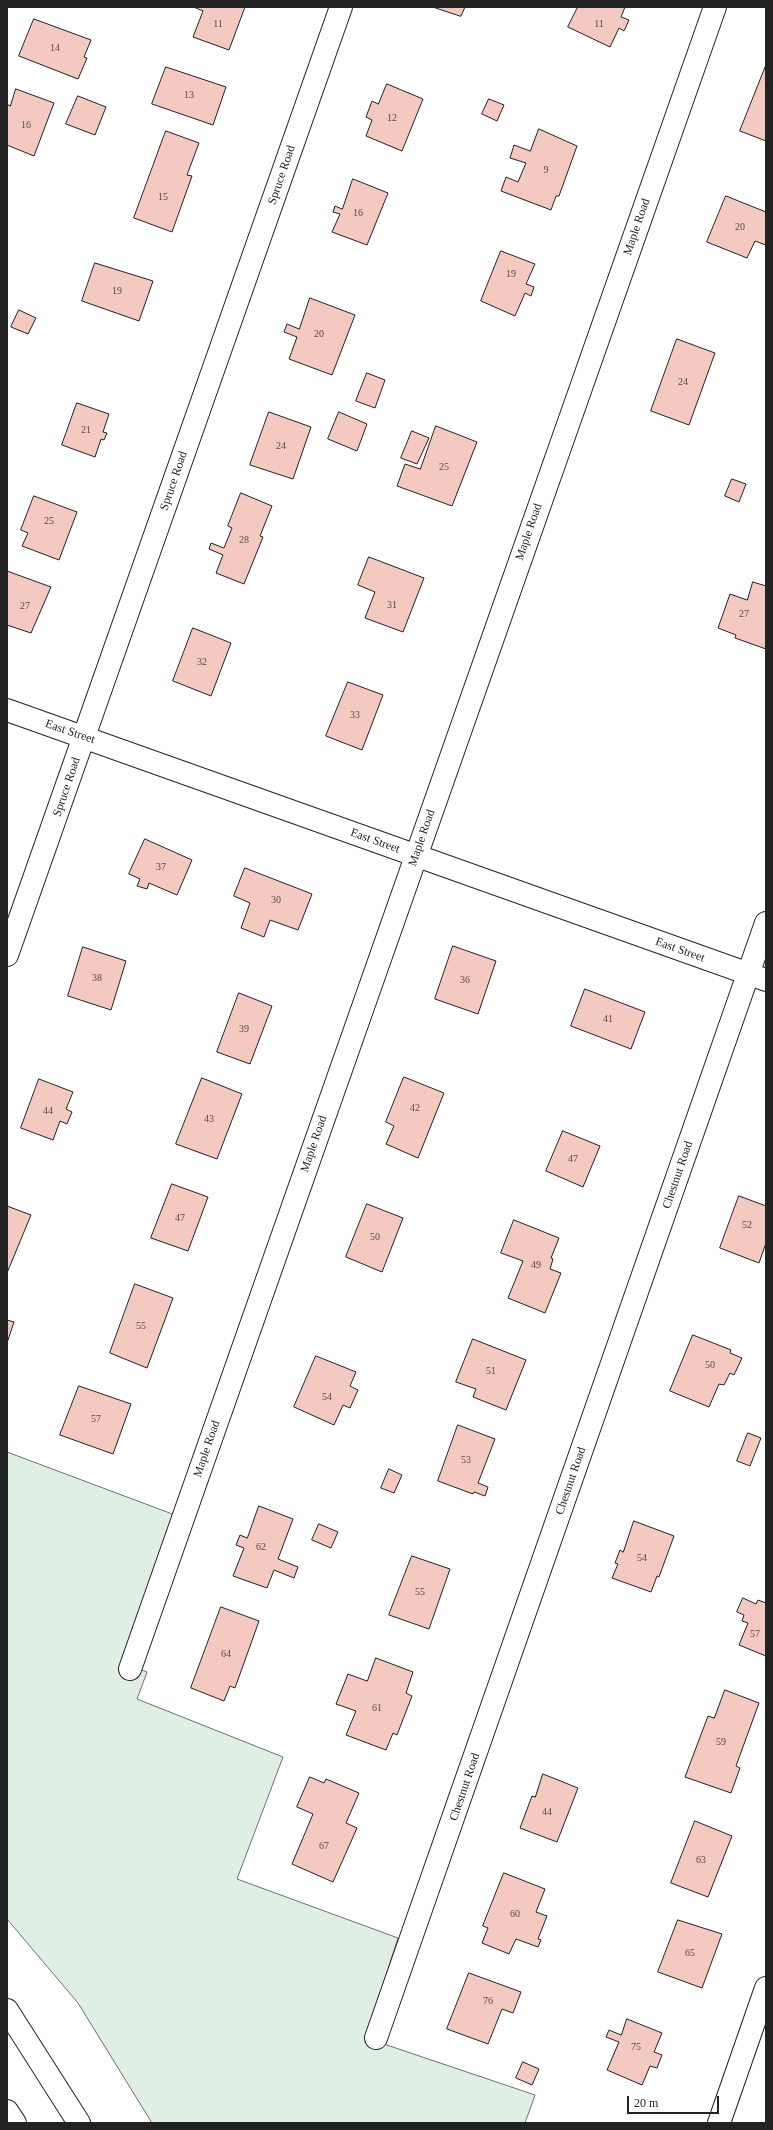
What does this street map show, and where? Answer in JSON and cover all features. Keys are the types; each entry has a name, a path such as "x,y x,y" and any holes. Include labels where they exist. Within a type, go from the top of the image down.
{"main road":[{"name":"Spruce Road","path":"7,955 341,7"},
{"name":"Maple Road","path":"130,1669 715,7"},
{"name":"East Street","path":"7,710 757,977"},
{"name":"Chestnut Road","path":"376,2038 757,977 766,923"},
{"path":"719,2123 766,1988"},
{"path":"7,2010 79,2123"},
{"path":"7,2111 15,2123"}],"green space":[{"path":"7,1452 183,1518 131,1666 147,1672 137,1699 283,1757 237,1879 398,1938 366,2038 535,2095 525,2123 152,2123 78,2003 7,1919"}],"building":[{"path":"245,7 229,50 193,37 203,11 196,8"},
{"path":"433,7 465,7 461,16"},
{"path":"578,7 625,7 621,17 629,20 624,31 619,28 610,47 568,27"},
{"path":"34,19 91,40 84,57 87,58 78,79 19,56"},
{"path":"766,65 766,141 740,131"},
{"path":"166,67 226,87 213,125 152,104"},
{"path":"387,84 423,99 402,151 366,136 372,120 366,117 372,101 378,104"},
{"path":"16,89 54,103 34,156 7,145 7,104 10,106"},
{"path":"78,96 106,107 95,135 66,124"},
{"path":"489,99 504,105 497,121 482,114"},
{"path":"539,129 577,146 559,196 556,196 551,210 501,191 506,177 518,182 526,163 510,158 514,145 530,151"},
{"path":"166,131 199,143 187,175 192,176 172,232 134,218"},
{"path":"353,179 388,193 367,245 332,232 340,214 333,212 335,206 342,209"},
{"path":"726,196 766,212 766,245 755,241 747,258 707,242"},
{"path":"501,251 535,264 526,284 534,287 531,296 525,293 515,316 481,301"},
{"path":"95,263 153,281 139,321 82,301"},
{"path":"310,298 355,315 332,375 289,359 297,337 284,332 287,324 299,329"},
{"path":"19,310 36,318 28,334 11,327"},
{"path":"677,339 715,353 689,425 651,411"},
{"path":"367,373 385,380 375,408 356,401"},
{"path":"77,403 109,414 103,432 107,433 104,440 101,439 95,457 62,445"},
{"path":"269,412 311,427 293,479 250,465"},
{"path":"339,412 367,424 357,451 328,439"},
{"path":"436,426 477,442 452,506 397,486 405,464 420,469"},
{"path":"412,431 429,438 417,464 401,458"},
{"path":"732,479 746,484 739,502 725,496"},
{"path":"241,493 272,506 260,536 263,537 244,584 216,573 223,555 209,549 211,543 224,548 232,528 228,526"},
{"path":"34,496 77,512 59,560 22,546 28,533 21,530"},
{"path":"369,557 424,578 403,632 365,618 375,592 358,585"},
{"path":"7,571 51,587 31,633 7,625"},
{"path":"753,582 766,586 766,649 735,638 736,635 718,628 730,594 747,600"},
{"path":"193,628 231,643 211,696 173,681"},
{"path":"348,682 383,695 362,750 326,736"},
{"path":"145,839 192,860 177,895 149,883 147,889 137,886 140,879 129,874"},
{"path":"245,868 312,894 298,930 270,920 264,937 241,928 250,903 234,896"},
{"path":"453,946 496,961 478,1014 435,999"},
{"path":"83,947 126,961 111,1010 68,996"},
{"path":"585,989 645,1012 631,1049 571,1026"},
{"path":"239,993 272,1006 250,1064 217,1052"},
{"path":"404,1077 444,1093 418,1158 386,1144 394,1126 386,1122"},
{"path":"202,1078 242,1094 217,1159 176,1144"},
{"path":"39,1079 73,1092 66,1109 72,1112 67,1124 60,1121 53,1140 21,1128"},
{"path":"563,1131 600,1146 583,1187 546,1171"},
{"path":"172,1184 208,1197 188,1251 151,1238"},
{"path":"739,1196 766,1206 766,1243 759,1263 720,1248"},
{"path":"367,1204 403,1218 382,1272 346,1257"},
{"path":"7,1206 31,1215 7,1273"},
{"path":"514,1220 559,1238 551,1258 553,1259 550,1269 561,1273 545,1313 508,1298 523,1261 501,1253"},
{"path":"135,1284 173,1298 147,1368 110,1353"},
{"path":"7,1320 14,1322 7,1343"},
{"path":"693,1335 731,1350 730,1353 742,1358 734,1375 730,1373 724,1385 719,1384 709,1407 670,1391"},
{"path":"473,1339 526,1360 506,1410 473,1397 476,1389 456,1382"},
{"path":"316,1356 356,1372 350,1386 358,1390 350,1408 343,1405 334,1425 294,1407"},
{"path":"79,1386 131,1404 113,1454 60,1435"},
{"path":"458,1425 495,1439 478,1483 488,1487 485,1496 474,1492 473,1494 438,1481"},
{"path":"748,1433 761,1438 750,1466 737,1461"},
{"path":"389,1469 402,1475 394,1493 381,1488"},
{"path":"259,1506 293,1519 278,1559 298,1567 294,1578 274,1570 267,1588 233,1576 244,1548 236,1545 240,1535 247,1538"},
{"path":"634,1521 674,1536 659,1577 657,1576 651,1592 612,1578 618,1564 615,1563 620,1550 623,1552"},
{"path":"319,1524 338,1532 331,1548 312,1540"},
{"path":"412,1556 450,1569 429,1629 389,1615"},
{"path":"743,1598 756,1604 758,1600 766,1603 766,1656 739,1645 748,1623 742,1621 744,1615 737,1612"},
{"path":"221,1607 259,1621 235,1688 230,1686 224,1701 191,1688"},
{"path":"376,1658 413,1672 406,1693 412,1696 397,1735 393,1733 386,1750 346,1735 356,1711 336,1704 348,1674 367,1681"},
{"path":"725,1690 759,1703 736,1766 740,1768 731,1793 685,1777 708,1716 714,1718"},
{"path":"543,1774 578,1788 557,1842 520,1828 532,1796 535,1797"},
{"path":"310,1777 324,1783 326,1779 359,1793 346,1823 357,1828 333,1882 292,1864 313,1814 297,1807"},
{"path":"695,1821 732,1836 708,1897 671,1883"},
{"path":"504,1873 545,1889 536,1912 547,1916 538,1939 541,1940 538,1947 516,1939 509,1954 482,1943 488,1928 483,1926"},
{"path":"678,1920 722,1934 702,1988 658,1972"},
{"path":"469,1973 521,1992 513,2013 502,2009 488,2044 447,2029"},
{"path":"627,2019 662,2033 654,2052 662,2055 657,2068 650,2066 642,2085 607,2070 619,2042 606,2037 609,2030 621,2035"},
{"path":"523,2062 539,2069 532,2085 516,2078"}]}
